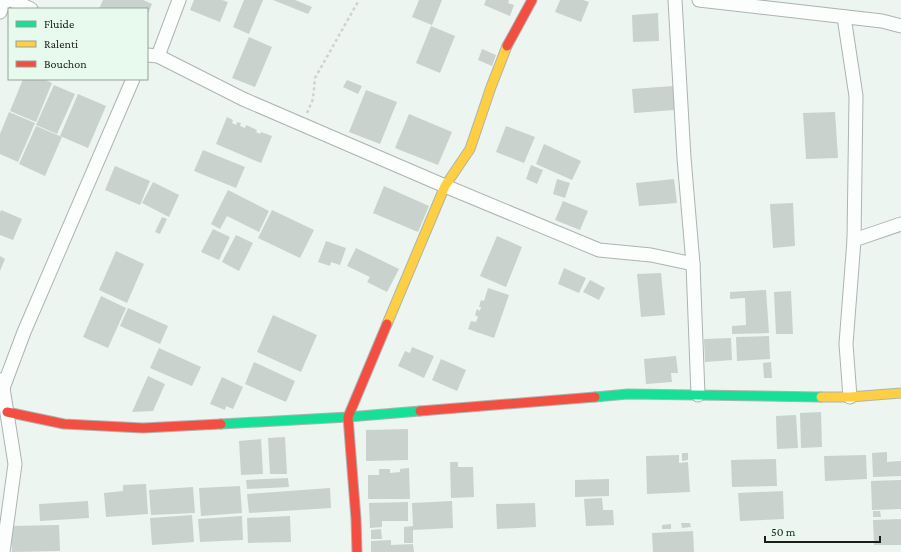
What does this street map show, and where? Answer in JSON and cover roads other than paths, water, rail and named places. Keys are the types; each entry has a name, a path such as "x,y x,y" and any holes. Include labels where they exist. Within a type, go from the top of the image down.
{"street":[{"path":"0,12 5,0"},
{"path":"11,0 29,8"},
{"path":"179,0 152,55 243,99 302,125 599,250 651,254 693,264"},
{"path":"357,552 348,417 445,186 470,149 509,40 532,0"},
{"path":"675,0 684,158 693,264 698,395"},
{"path":"699,0 882,21 901,26"},
{"path":"844,17 856,96 854,240 846,344 850,397"},
{"path":"3,552 15,464 2,383 133,80"},
{"path":"854,240 901,224"},
{"path":"7,412 64,424 143,428 348,417 628,394 850,397 901,393"}]}
